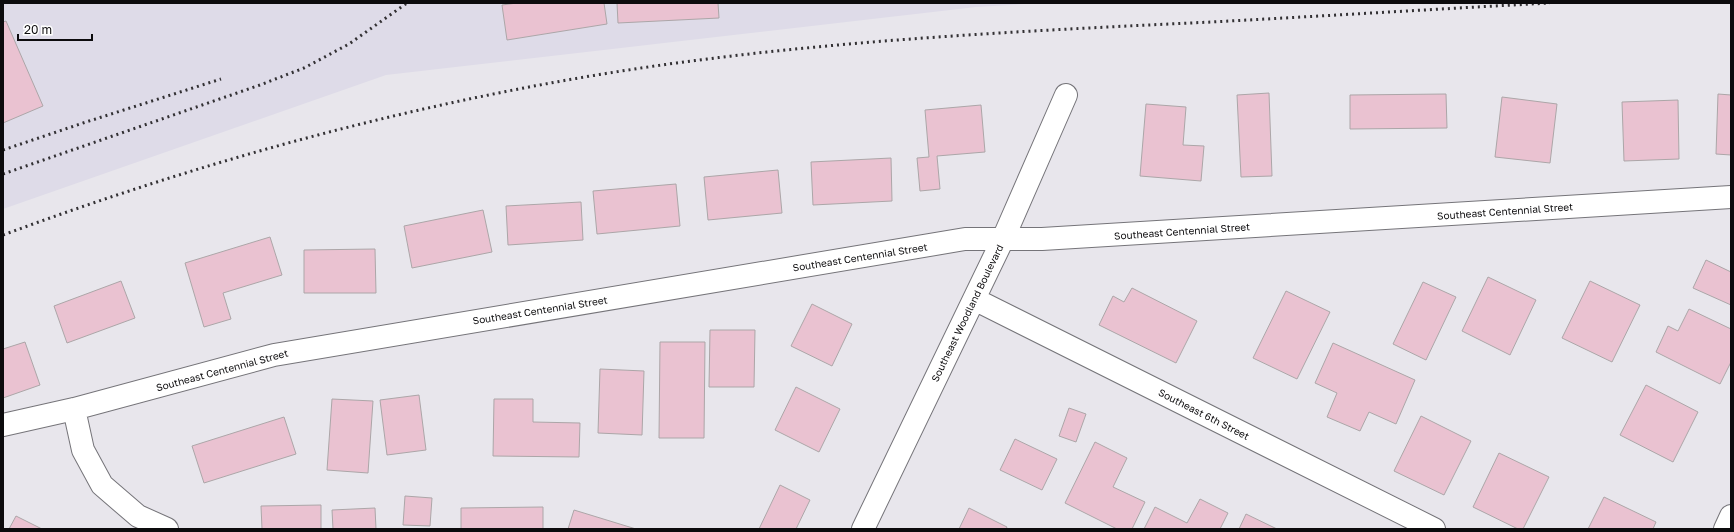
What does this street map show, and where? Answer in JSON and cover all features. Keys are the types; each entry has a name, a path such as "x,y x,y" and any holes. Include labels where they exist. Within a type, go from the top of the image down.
{"street":[{"name":"Southeast Woodland Boulevard","path":"863,529 1003,239 1066,95"},
{"name":"Southeast Centennial Street","path":"3,425 74,409 274,355 966,239 1042,240 1731,197"},
{"name":"Southeast 6th Street","path":"974,299 1434,529"},
{"path":"74,409 83,450 102,485 138,516 167,529"},
{"path":"1725,529 1731,516"}],"shaded area":[{"path":"3,3 1041,3 976,7 386,75 3,209"}],"building":[{"path":"517,3 604,3 607,24 507,40 502,5"},
{"path":"617,3 718,3 719,18 618,23"},
{"path":"6,21 43,106 3,123 3,22"},
{"path":"1269,93 1272,176 1241,177 1237,95"},
{"path":"1446,94 1447,128 1350,129 1350,95"},
{"path":"1718,94 1731,95 1731,155 1716,154"},
{"path":"1502,97 1557,104 1550,163 1495,157"},
{"path":"1678,100 1679,159 1624,161 1622,102"},
{"path":"1146,104 1186,107 1183,145 1204,146 1201,181 1140,176"},
{"path":"981,105 985,152 937,156 940,189 920,191 917,158 929,157 925,110"},
{"path":"891,158 892,201 813,205 811,162"},
{"path":"778,170 782,213 708,220 704,177"},
{"path":"676,184 680,226 597,234 593,191"},
{"path":"581,202 583,240 508,245 506,206"},
{"path":"483,210 492,252 412,268 404,226"},
{"path":"270,237 282,275 223,293 231,319 204,327 185,263"},
{"path":"375,249 376,293 304,293 304,250"},
{"path":"1706,260 1731,272 1731,305 1693,288"},
{"path":"1488,277 1536,300 1510,355 1462,331"},
{"path":"121,281 135,318 67,343 54,306"},
{"path":"1590,281 1640,305 1612,362 1562,338"},
{"path":"1423,282 1456,297 1426,360 1393,344"},
{"path":"1132,288 1197,321 1176,363 1099,325 1113,296 1124,302"},
{"path":"1286,291 1330,312 1297,379 1253,358"},
{"path":"812,304 852,324 832,366 791,346"},
{"path":"1689,309 1731,329 1731,362 1720,384 1656,352 1668,326 1678,331"},
{"path":"710,330 755,330 754,387 709,387"},
{"path":"25,342 40,385 3,398 3,349"},
{"path":"660,342 705,342 704,438 659,438"},
{"path":"1333,343 1415,380 1396,424 1369,412 1360,431 1327,417 1337,393 1315,383"},
{"path":"600,369 644,371 642,435 598,433"},
{"path":"1646,385 1698,412 1673,462 1620,435"},
{"path":"796,387 840,409 819,452 775,430"},
{"path":"419,395 426,450 387,455 380,400"},
{"path":"332,399 373,401 368,473 327,470"},
{"path":"494,399 533,399 533,422 580,423 579,457 493,456"},
{"path":"1069,408 1086,414 1076,442 1059,436"},
{"path":"1421,416 1471,441 1444,495 1394,471"},
{"path":"284,417 296,454 204,483 192,446"},
{"path":"1015,439 1057,459 1042,490 1000,470"},
{"path":"1095,442 1127,458 1113,487 1145,502 1132,529 1117,529 1065,503"},
{"path":"1499,453 1549,477 1523,529 1518,529 1473,507"},
{"path":"780,485 810,500 796,529 759,529"},
{"path":"405,496 432,498 430,526 403,525"},
{"path":"1604,497 1656,522 1653,529 1588,529"},
{"path":"1200,499 1228,513 1220,529 1144,529 1155,507 1187,523"},
{"path":"321,505 321,529 262,529 261,506"},
{"path":"543,507 543,529 461,529 461,508"},
{"path":"375,508 376,529 333,529 332,510"},
{"path":"969,508 1007,527 1006,529 959,529"},
{"path":"574,510 636,529 568,529"},
{"path":"1246,514 1277,529 1239,529"},
{"path":"16,516 42,529 9,529"}],"railway":[{"path":"3,174 260,85 304,68 349,44 407,3"},
{"path":"3,235 175,176 262,150 438,106 527,87 617,72 707,59 832,45 895,40 1550,3"},
{"path":"3,150 221,79"}]}
